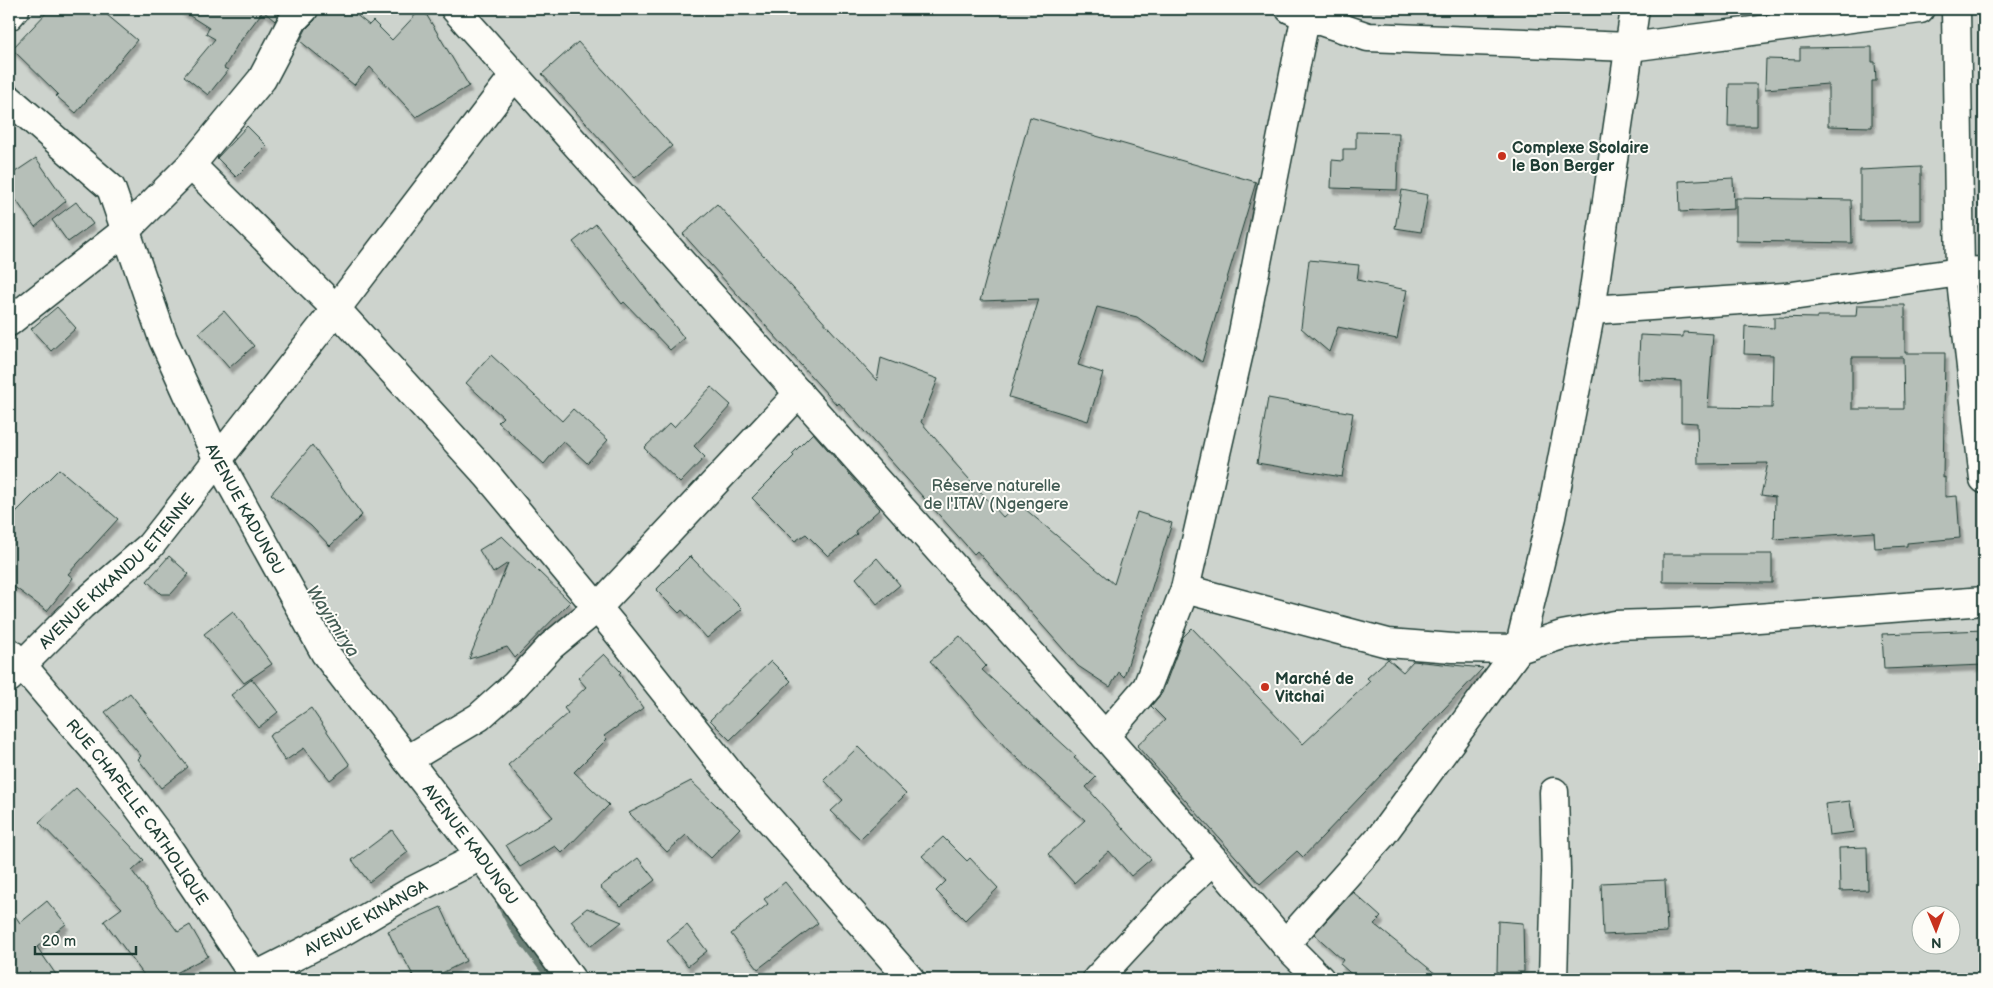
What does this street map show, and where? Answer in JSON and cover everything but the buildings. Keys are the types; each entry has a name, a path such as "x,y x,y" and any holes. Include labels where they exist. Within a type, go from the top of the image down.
{"street":[{"path":"9,16 15,9"},
{"path":"9,322 125,231 191,165 262,79 294,20 304,9"},
{"path":"456,9 1105,736 1285,944 1320,979"},
{"path":"1285,944 1382,835 1519,649 1550,517 1591,310 1635,9"},
{"path":"1105,736 1147,687 1185,589 1240,348 1301,11 1368,37 1630,47 1920,9"},
{"path":"1956,9 1984,480"},
{"name":"AVENUE KIKANDU ETIENNE","path":"13,665 150,546 336,309 514,76"},
{"name":"AVENUE KADUNGU","path":"9,99 111,188 163,339 218,458 325,653 481,856 571,979"},
{"path":"191,165 336,309 488,476 738,784 910,979"},
{"path":"1591,310 1785,297 1972,271"},
{"path":"407,760 479,716 515,685 551,646 597,608 799,393"},
{"path":"1185,589 1388,643 1453,648 1519,649 1562,635 1615,625 1705,622 1984,601"},
{"name":"RUE CHAPELLE CATHOLIQUE","path":"13,665 103,760 156,831 254,979"},
{"path":"1553,979 1556,899 1554,792"},
{"name":"AVENUE KINANGA","path":"254,979 344,931 412,891 481,856"},
{"path":"1097,979 1176,894 1214,860"}],"green space":[{"name":"Réserve naturelle de l'ITAV (Ngengere","path":"9,9 1984,9 1984,979 9,979"}],"waterway":[{"name":"Wayimirya","path":"502,905 515,929 552,979"}],"place":[{"name":"Complexe Scolaire le Bon Berger","path":"1502,156"},
{"name":"Marché de Vitchai","path":"1265,687"}]}
